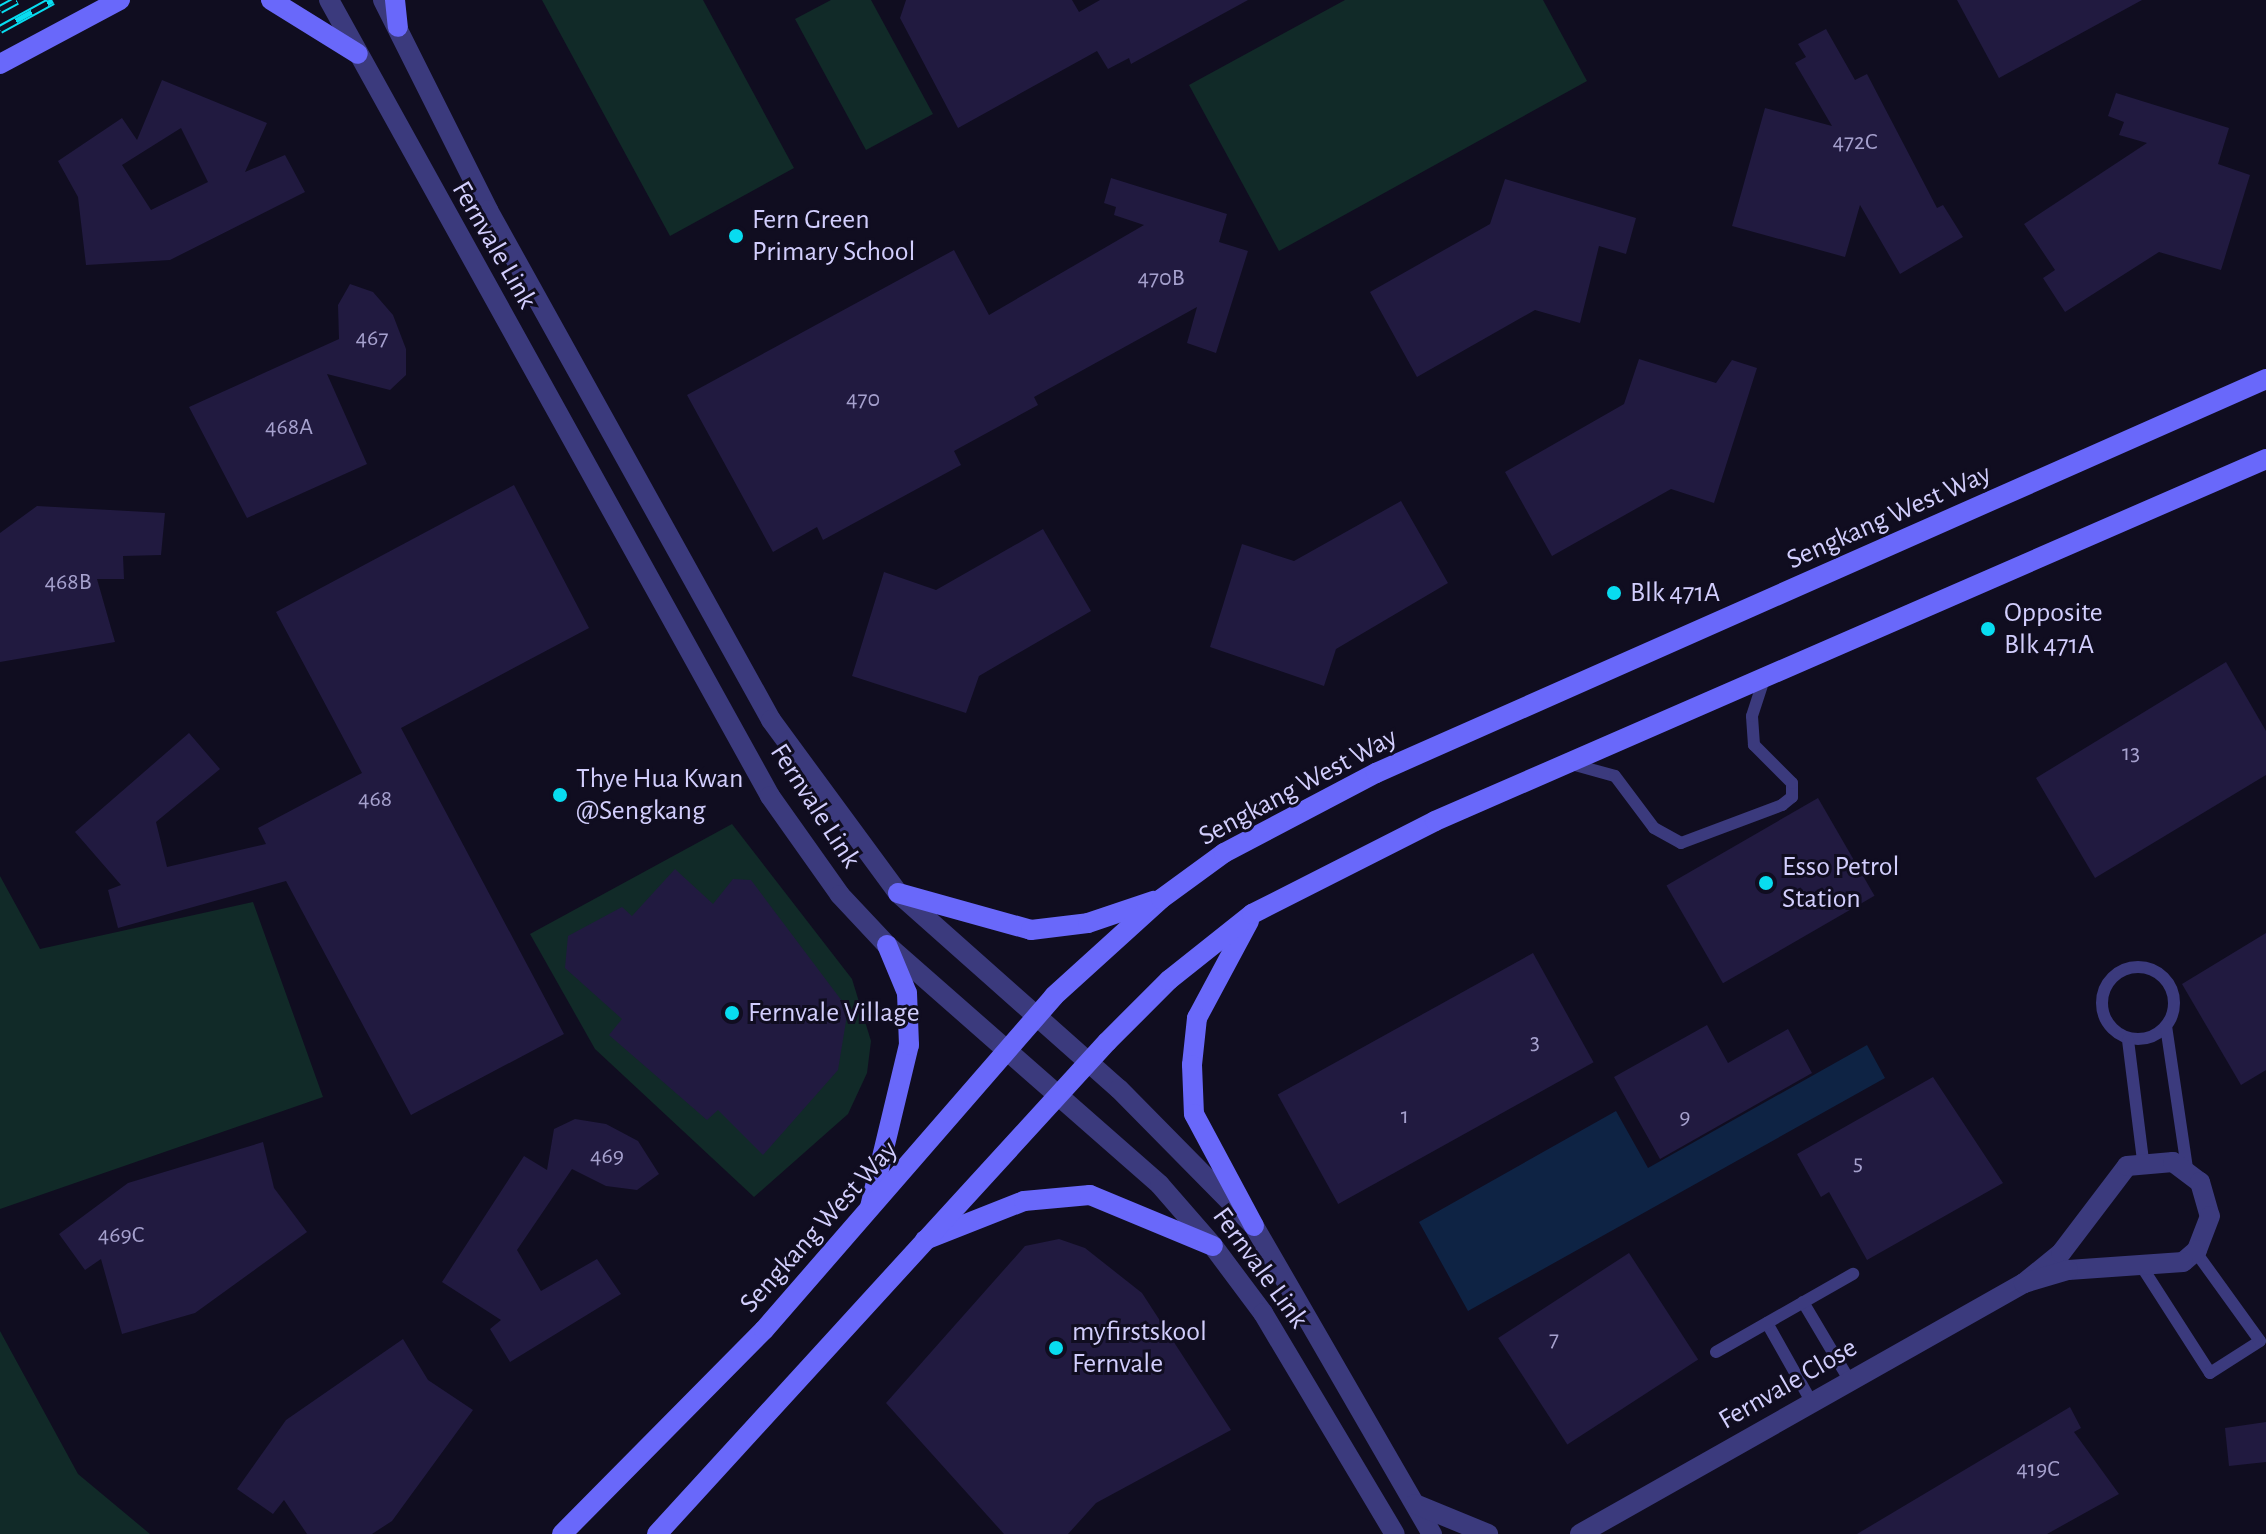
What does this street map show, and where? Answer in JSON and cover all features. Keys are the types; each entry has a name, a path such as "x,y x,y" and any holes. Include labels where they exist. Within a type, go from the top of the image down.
{"main road":[{"path":"0,64 120,0"},
{"path":"271,0 358,54"},
{"path":"395,0 398,27"},
{"name":"Sengkang West Way","path":"562,1534 712,1386 1012,1051 1036,1020 1161,899 1224,853 1376,773 2266,379"},
{"path":"657,1534 918,1243 1063,1095 1169,980 1252,914 1435,821 1575,765 2266,459"},
{"path":"898,893 1031,930 1088,923 1161,899"},
{"path":"1252,914 1197,1018 1192,1065 1194,1114 1254,1226"},
{"path":"869,1211 909,1045 907,993 887,945"},
{"path":"918,1243 1024,1201 1090,1195 1213,1246"}],"street":[{"name":"Fernvale Link","path":"329,0 770,796 840,895 887,945 1063,1095 1160,1185 1213,1246 1263,1313 1395,1534"},
{"name":"Fernvale Link","path":"383,0 488,210 771,720 898,893 1088,1065 1254,1226 1432,1534"},
{"path":"2143,1161 2187,1169 2208,1198 2210,1216 2195,1251"},
{"name":"Fernvale Close","path":"1580,1534 2024,1283 2061,1253 2115,1175 2143,1161"},
{"name":"Fernvale Close","path":"2024,1283 2068,1270 2166,1268 2195,1251"},
{"path":"1415,1504 1488,1534"}],"lane":[{"path":"1575,765 1615,776 1654,828 1681,843 1782,805 1792,797 1792,783 1754,745 1752,716 1764,680"},
{"path":"2128,1040 2150,1038 2166,1026 2175,1007 2171,986 2157,971 2136,966 2116,973 2103,989 2101,1010 2128,1040 2143,1161"},
{"path":"2166,1026 2187,1169"},
{"path":"2142,1267 2210,1373 2260,1341 2195,1251"},
{"path":"1716,1352 1853,1274"},
{"path":"1803,1302 1850,1381"},
{"path":"1767,1323 1812,1403"}],"green space":[{"path":"542,0 703,0 794,168 670,236"},
{"path":"831,0 871,0 933,114 866,150 795,19"},
{"path":"1345,0 1543,0 1587,81 1279,251 1189,85"},
{"name":"Fernvale Village","path":"732,824 852,979 871,1041 867,1073 848,1114 754,1197 595,1049 530,934"},
{"path":"0,876 40,949 253,902 323,1097 0,1209"},
{"path":"0,1331 78,1474 150,1534 0,1534"}],"water":[{"path":"1867,1045 1885,1078 1468,1311 1419,1222 1616,1111 1648,1168"}],"building":[{"path":"906,0 1072,0 1079,12 1100,0 1248,0 1131,64 1129,58 1108,69 1097,51 958,128 900,18"},
{"path":"1957,0 2142,0 1999,78"},
{"path":"1826,29 1855,80 1867,74 1937,208 1943,205 1963,237 1900,274 1860,205 1845,257 1732,226 1765,108 1832,126 1795,63 1806,57 1798,44"},
{"path":"162,80 267,123 245,172 285,155 305,192 170,260 86,265 78,197 58,161 122,118 137,140","holes":["181,128 208,182 151,210 122,165"]},
{"path":"2116,93 2229,128 2218,164 2250,175 2221,270 2159,252 2065,312 2043,278 2055,270 2024,224 2147,143 2119,135 2124,122 2108,116"},
{"path":"1111,178 1227,214 1219,242 1248,251 1216,353 1187,343 1197,307 1034,397 1038,405 954,451 961,465 823,540 817,527 773,552 687,395 954,250 989,315 1144,225 1114,215 1116,207 1104,203"},
{"path":"1505,179 1636,218 1626,254 1599,246 1580,323 1535,310 1417,377 1370,292 1490,224"},
{"path":"350,284 373,292 393,315 406,349 406,375 390,390 327,374 367,464 247,518 189,407 339,339 338,305"},
{"path":"1639,359 1716,383 1732,360 1757,368 1714,503 1671,489 1552,556 1505,472 1624,404"},
{"path":"514,485 589,628 401,728 564,1034 411,1115 286,881 118,928 108,890 121,885 75,832 189,733 220,769 156,822 167,867 266,844 258,828 362,773 276,612"},
{"path":"1401,501 1448,583 1336,649 1324,686 1210,647 1242,544 1294,561"},
{"path":"37,506 165,513 161,555 123,556 124,579 97,579 115,642 0,662 0,533"},
{"path":"1043,529 1091,611 979,676 966,713 852,676 884,572 936,590"},
{"path":"2226,662 2266,731 2266,775 2095,878 2036,778"},
{"name":"Esso Petrol Station","path":"1818,798 1874,896 1723,983 1666,886"},
{"name":"Fernvale Village","path":"675,869 713,904 733,879 751,880 848,1009 838,1070 763,1155 718,1110 707,1120 609,1035 622,1019 565,968 568,936 622,907 632,916"},
{"path":"2266,933 2266,1070 2241,1085 2182,984"},
{"path":"1533,953 1594,1062 1338,1204 1278,1095"},
{"path":"1707,1025 1728,1063 1788,1029 1812,1073 1660,1159 1614,1077"},
{"path":"1933,1077 2003,1183 1867,1260 1829,1192 1821,1197 1797,1154"},
{"path":"575,1119 606,1124 638,1141 659,1174 637,1190 606,1186 572,1169 517,1250 541,1291 597,1259 621,1294 510,1362 490,1329 501,1320 442,1282 524,1156 547,1170 554,1129"},
{"path":"263,1142 274,1188 307,1232 195,1313 122,1334 101,1259 85,1270 59,1234 128,1183"},
{"name":"myfirstskool Fernvale","path":"1059,1239 1085,1248 1142,1293 1231,1430 1096,1503 1068,1534 1004,1534 886,1403 1025,1246"},
{"path":"1629,1253 1698,1360 1567,1444 1498,1338"},
{"path":"403,1339 428,1380 473,1410 392,1521 372,1534 307,1534 284,1500 273,1514 237,1489 286,1420"},
{"path":"2070,1407 2081,1428 2074,1432 2119,1494 2047,1534 1857,1534"},
{"path":"2266,1422 2266,1462 2229,1466 2225,1428"}],"railway":[{"path":"0,9 17,0"},
{"path":"0,29 53,0"}],"place":[{"name":"Fern Green Primary School","path":"736,236"},
{"name":"Blk 471A","path":"1614,593"},
{"name":"Opposite Blk 471A","path":"1988,629"},
{"name":"Thye Hua Kwan @Sengkang","path":"560,795"},
{"name":"Esso Petrol Station","path":"1766,883"},
{"name":"Fernvale Village","path":"732,1013"},
{"name":"myfirstskool Fernvale","path":"1056,1348"}]}
